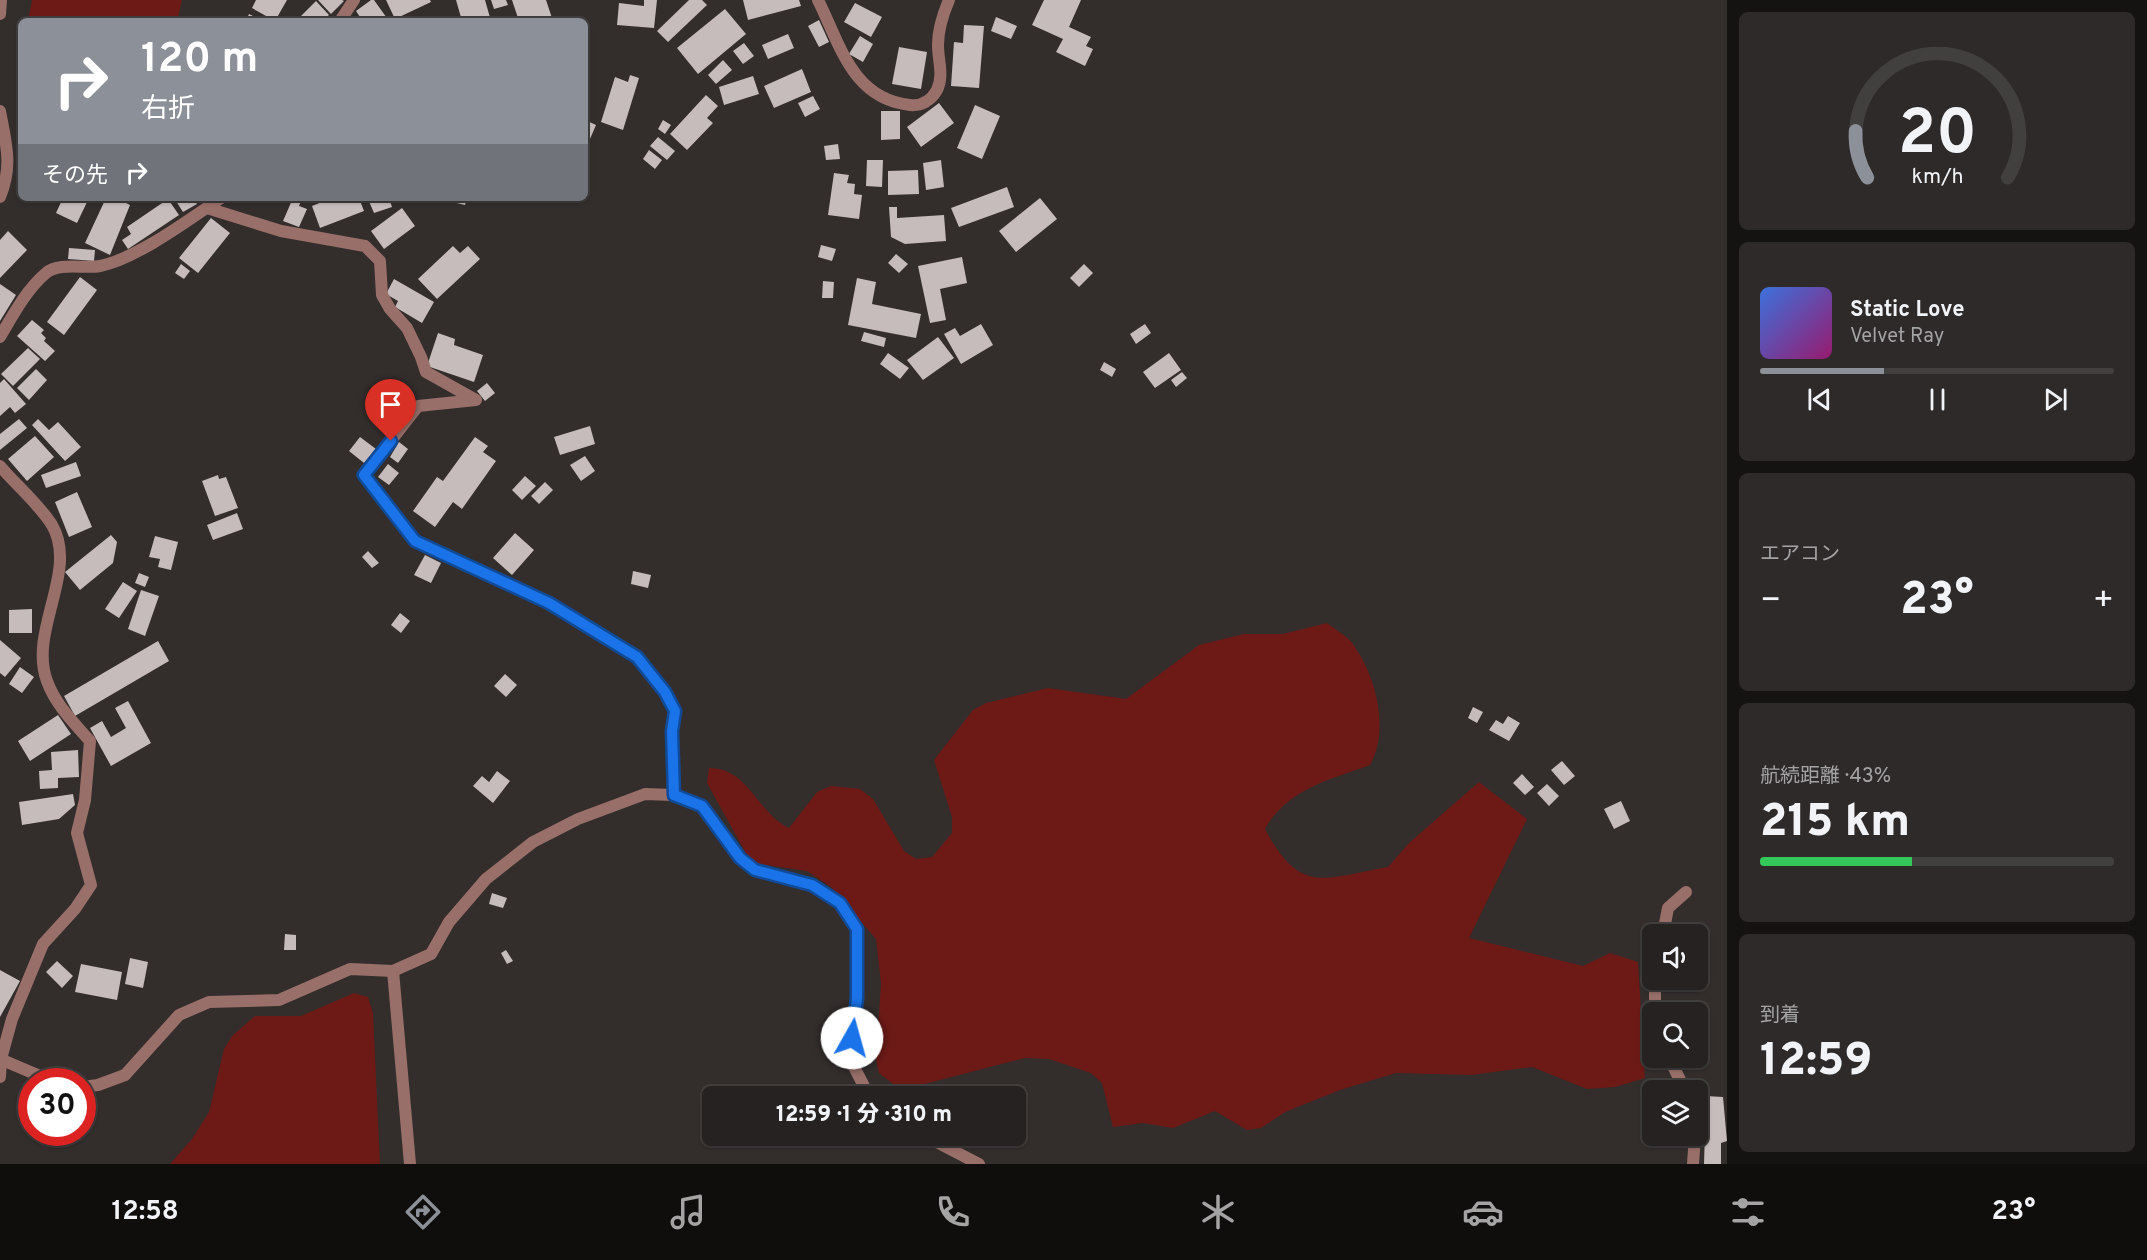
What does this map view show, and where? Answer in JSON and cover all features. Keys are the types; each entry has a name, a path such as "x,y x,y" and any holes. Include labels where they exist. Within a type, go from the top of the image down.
{"street":[{"path":"0,14 2,0"},
{"path":"342,18 354,0"},
{"path":"818,0 853,74 875,93 895,103 916,105 927,101 936,91 942,72 938,44 943,15 949,0"},
{"path":"0,111 8,150 8,179 0,197"},
{"path":"0,337 21,302 47,271 74,266 99,266 133,253 216,201"},
{"path":"207,208 281,231 365,246 380,261 382,295 390,309 407,328 426,372 476,400 418,406 364,475 415,541 549,603 637,657 665,692 675,711 672,731 674,795"},
{"path":"0,466 52,525 60,558 41,643 46,681 63,709 90,741 85,800 77,833 91,885 75,909 43,944 12,1019 1,1059 0,1077"},
{"path":"96,1084 125,1075 179,1015 208,1002 279,1000 350,969 393,971 431,954 449,922 486,879 533,842 578,819 645,794 674,795 702,806 740,858 755,870 812,885 840,903 857,929 857,998 850,1059 864,1086"},
{"path":"1666,924 1668,908 1686,892"},
{"path":"393,971 410,1164"},
{"path":"1,1059 22,1068"},
{"path":"944,1146 979,1164"},
{"path":"1693,1164 1694,1146"}],"shaded area":[{"path":"32,0 182,0 178,18 29,18"},
{"path":"1327,623 1343,635 1352,643 1368,671 1378,703 1379,719 1379,736 1370,765 1325,781 1297,795 1274,816 1265,829 1290,865 1303,873 1316,877 1347,875 1388,867 1409,843 1479,782 1527,819 1469,938 1583,966 1610,953 1638,962 1642,1068 1644,1068 1645,1078 1615,1087 1587,1089 1532,1067 1471,1075 1396,1073 1340,1090 1285,1112 1261,1128 1247,1130 1215,1111 1173,1128 1143,1123 1113,1127 1102,1083 1091,1073 1049,1059 1025,1058 916,1086 896,1086 879,1073 876,1060 881,983 876,939 831,887 807,871 760,864 748,857 707,783 709,768 723,770 734,775 778,821 789,828 817,792 831,786 860,789 873,799 904,851 916,859 932,857 952,833 952,817 934,760 973,710 986,703 1048,688 1126,699 1199,645 1244,634 1283,634"},
{"path":"354,993 368,997 373,1013 380,1164 170,1164 192,1139 209,1112 224,1049 232,1036 255,1016 301,1016"}],"building":[{"path":"256,0 287,0 277,18 270,18 252,8"},
{"path":"318,0 342,0 344,1 331,14"},
{"path":"374,0 387,18 361,18 356,11"},
{"path":"386,0 430,0 431,2 397,18 395,18"},
{"path":"456,0 485,0 490,18 461,18"},
{"path":"491,0 506,0 508,5 494,9"},
{"path":"512,0 546,0 552,18 518,18"},
{"path":"644,0 657,0 654,28 617,25 619,3 644,6"},
{"path":"689,0 702,0 707,5 668,42 657,31"},
{"path":"743,0 799,0 801,6 748,20"},
{"path":"1044,0 1081,0 1069,27 1091,37 1086,46 1093,49 1085,66 1056,52 1063,39 1032,25"},
{"path":"316,1 329,15 326,18 299,18"},
{"path":"855,3 882,17 871,37 844,22"},
{"path":"725,9 746,34 698,74 677,48"},
{"path":"996,17 1017,26 1011,39 991,31"},
{"path":"819,20 829,42 819,47 808,26"},
{"path":"964,25 984,26 979,88 951,86 954,42 963,43"},
{"path":"788,34 794,48 768,59 762,45"},
{"path":"860,36 873,44 863,62 849,54"},
{"path":"744,43 754,56 743,64 733,51"},
{"path":"899,47 927,52 921,89 892,84"},
{"path":"723,60 732,70 716,84 708,75"},
{"path":"802,69 811,92 774,108 764,86"},
{"path":"630,75 639,78 623,130 601,122 615,77 628,82"},
{"path":"753,76 759,94 724,105 719,87"},
{"path":"706,95 718,106 707,118 713,123 687,150 670,134"},
{"path":"813,96 820,109 805,117 798,103"},
{"path":"939,103 954,123 921,147 907,127"},
{"path":"975,105 1000,116 982,159 957,148"},
{"path":"881,111 900,111 900,139 881,140"},
{"path":"663,120 671,125 665,134 658,129"},
{"path":"588,121 596,125 590,139 588,138"},
{"path":"658,137 675,151 667,160 650,146"},
{"path":"838,144 840,159 826,160 824,146"},
{"path":"649,150 662,160 655,169 643,159"},
{"path":"867,160 883,160 882,187 866,186"},
{"path":"941,160 944,187 926,190 923,163"},
{"path":"918,170 919,194 888,195 888,171"},
{"path":"834,173 849,175 847,183 855,184 854,194 862,195 859,219 828,215"},
{"path":"1007,187 1014,207 959,227 951,208"},
{"path":"1040,198 1057,219 1016,252 999,231"},
{"path":"62,201 88,201 77,223 56,213"},
{"path":"105,201 122,201 130,205 110,255 85,243"},
{"path":"165,201 169,201 179,215 128,249 122,240 131,234 127,227"},
{"path":"176,201 195,201 197,204 183,212"},
{"path":"292,201 301,201 299,206 307,209 299,227 283,221"},
{"path":"324,201 360,201 364,211 320,228 312,206"},
{"path":"369,201 390,201 392,207 374,213"},
{"path":"448,201 466,201 465,205"},
{"path":"889,207 897,207 897,218 944,215 946,241 905,244 891,237"},
{"path":"402,208 415,226 384,249 371,231"},
{"path":"211,218 230,233 198,273 179,258"},
{"path":"8,231 27,250 0,278 0,240"},
{"path":"821,245 836,249 832,261 818,257"},
{"path":"453,246 460,253 468,246 480,259 437,299 418,279"},
{"path":"69,248 95,250 94,261 68,259"},
{"path":"896,254 908,264 899,273 888,263"},
{"path":"962,257 967,283 940,289 946,320 930,323 918,266"},
{"path":"181,264 190,271 184,279 175,273"},
{"path":"1084,264 1093,273 1079,287 1070,278"},
{"path":"80,277 97,290 64,335 47,322"},
{"path":"857,278 876,282 872,304 921,314 916,338 848,325"},
{"path":"394,279 434,302 422,323 395,307 398,301 386,294"},
{"path":"823,281 834,282 833,298 822,298"},
{"path":"0,284 16,295 0,321"},
{"path":"32,320 44,330 41,333 46,338 44,341 55,351 45,361 17,336"},
{"path":"981,324 993,345 961,364 944,334 955,328 960,336"},
{"path":"1145,324 1151,333 1136,344 1130,334"},
{"path":"864,332 886,338 884,347 861,341"},
{"path":"438,333 455,339 454,345 483,355 474,382 427,366"},
{"path":"938,337 954,358 923,380 907,360"},
{"path":"28,348 40,359 13,386 1,374"},
{"path":"888,353 909,368 900,379 880,364"},
{"path":"1169,353 1181,370 1155,388 1143,372"},
{"path":"1104,362 1116,369 1112,377 1100,370"},
{"path":"36,369 47,380 29,400 17,388"},
{"path":"1182,372 1187,378 1176,387 1171,380"},
{"path":"4,379 26,404 15,413 10,407 0,416 0,383"},
{"path":"487,383 495,393 485,401 477,391"},
{"path":"19,419 27,428 0,450 0,434"},
{"path":"38,419 49,430 58,422 81,447 65,461 32,425"},
{"path":"590,426 595,444 560,455 554,437"},
{"path":"35,436 54,457 27,481 8,459"},
{"path":"360,437 376,449 364,463 349,451"},
{"path":"475,437 488,446 483,452 496,461 462,509 453,502 435,527 413,511 437,477 443,481"},
{"path":"399,442 408,449 398,463 390,457"},
{"path":"585,456 595,471 581,481 570,465"},
{"path":"76,462 81,476 46,488 41,475"},
{"path":"388,464 399,473 389,485 378,477"},
{"path":"218,475 219,479 226,477 238,508 215,516 202,481"},
{"path":"525,476 536,486 522,500 512,490"},
{"path":"545,482 553,490 539,504 531,496"},
{"path":"77,492 92,527 69,537 55,502"},
{"path":"237,513 243,529 213,540 207,525"},
{"path":"515,533 534,550 512,575 493,558"},
{"path":"111,535 117,542 113,563 80,590 65,572"},
{"path":"155,536 178,542 171,570 158,567 160,559 149,557"},
{"path":"368,551 379,563 372,568 362,557"},
{"path":"425,555 441,563 431,583 414,575"},
{"path":"633,571 651,575 648,588 631,584"},
{"path":"139,573 149,577 145,587 135,583"},
{"path":"123,582 137,591 119,618 105,609"},
{"path":"141,590 159,596 145,636 128,629"},
{"path":"32,609 32,633 9,633 9,610"},
{"path":"400,613 410,621 401,633 391,625"},
{"path":"0,640 21,658 5,677 0,673"},
{"path":"158,641 169,661 75,716 64,696"},
{"path":"20,667 34,677 22,693 9,684"},
{"path":"505,674 517,685 506,697 494,686"},
{"path":"128,701 151,743 111,766 90,728 102,721 111,737 126,728 115,708"},
{"path":"1473,707 1483,712 1477,723 1468,718"},
{"path":"58,715 71,734 30,761 18,741"},
{"path":"1508,716 1520,723 1509,741 1489,730 1496,720 1503,724"},
{"path":"78,750 79,777 58,778 58,788 40,789 39,771 52,770 51,752"},
{"path":"1562,761 1575,776 1564,785 1551,770"},
{"path":"497,771 510,781 493,803 473,786 482,776 489,782"},
{"path":"1522,774 1534,787 1525,795 1513,783"},
{"path":"1547,784 1559,796 1549,806 1537,793"},
{"path":"73,794 75,805 59,819 22,825 19,802"},
{"path":"1621,801 1630,821 1614,829 1604,809"},
{"path":"492,893 507,898 503,908 489,904"},
{"path":"285,934 296,935 296,950 284,950"},
{"path":"506,950 513,961 507,964 501,953"},
{"path":"130,958 148,962 143,988 125,984"},
{"path":"57,961 73,976 62,988 46,972"},
{"path":"81,964 122,972 117,1000 75,992"},
{"path":"0,970 20,981 0,1017"},
{"path":"1708,1096 1723,1097 1727,1141 1721,1143 1721,1164 1704,1164 1705,1146 1708,1146"}],"route":[{"path":"391,441 364,475 415,541 549,603 637,657 665,692 675,711 672,731 674,795 702,806 740,858 755,870 812,885 840,903 857,929 857,998 852,1038"}]}
